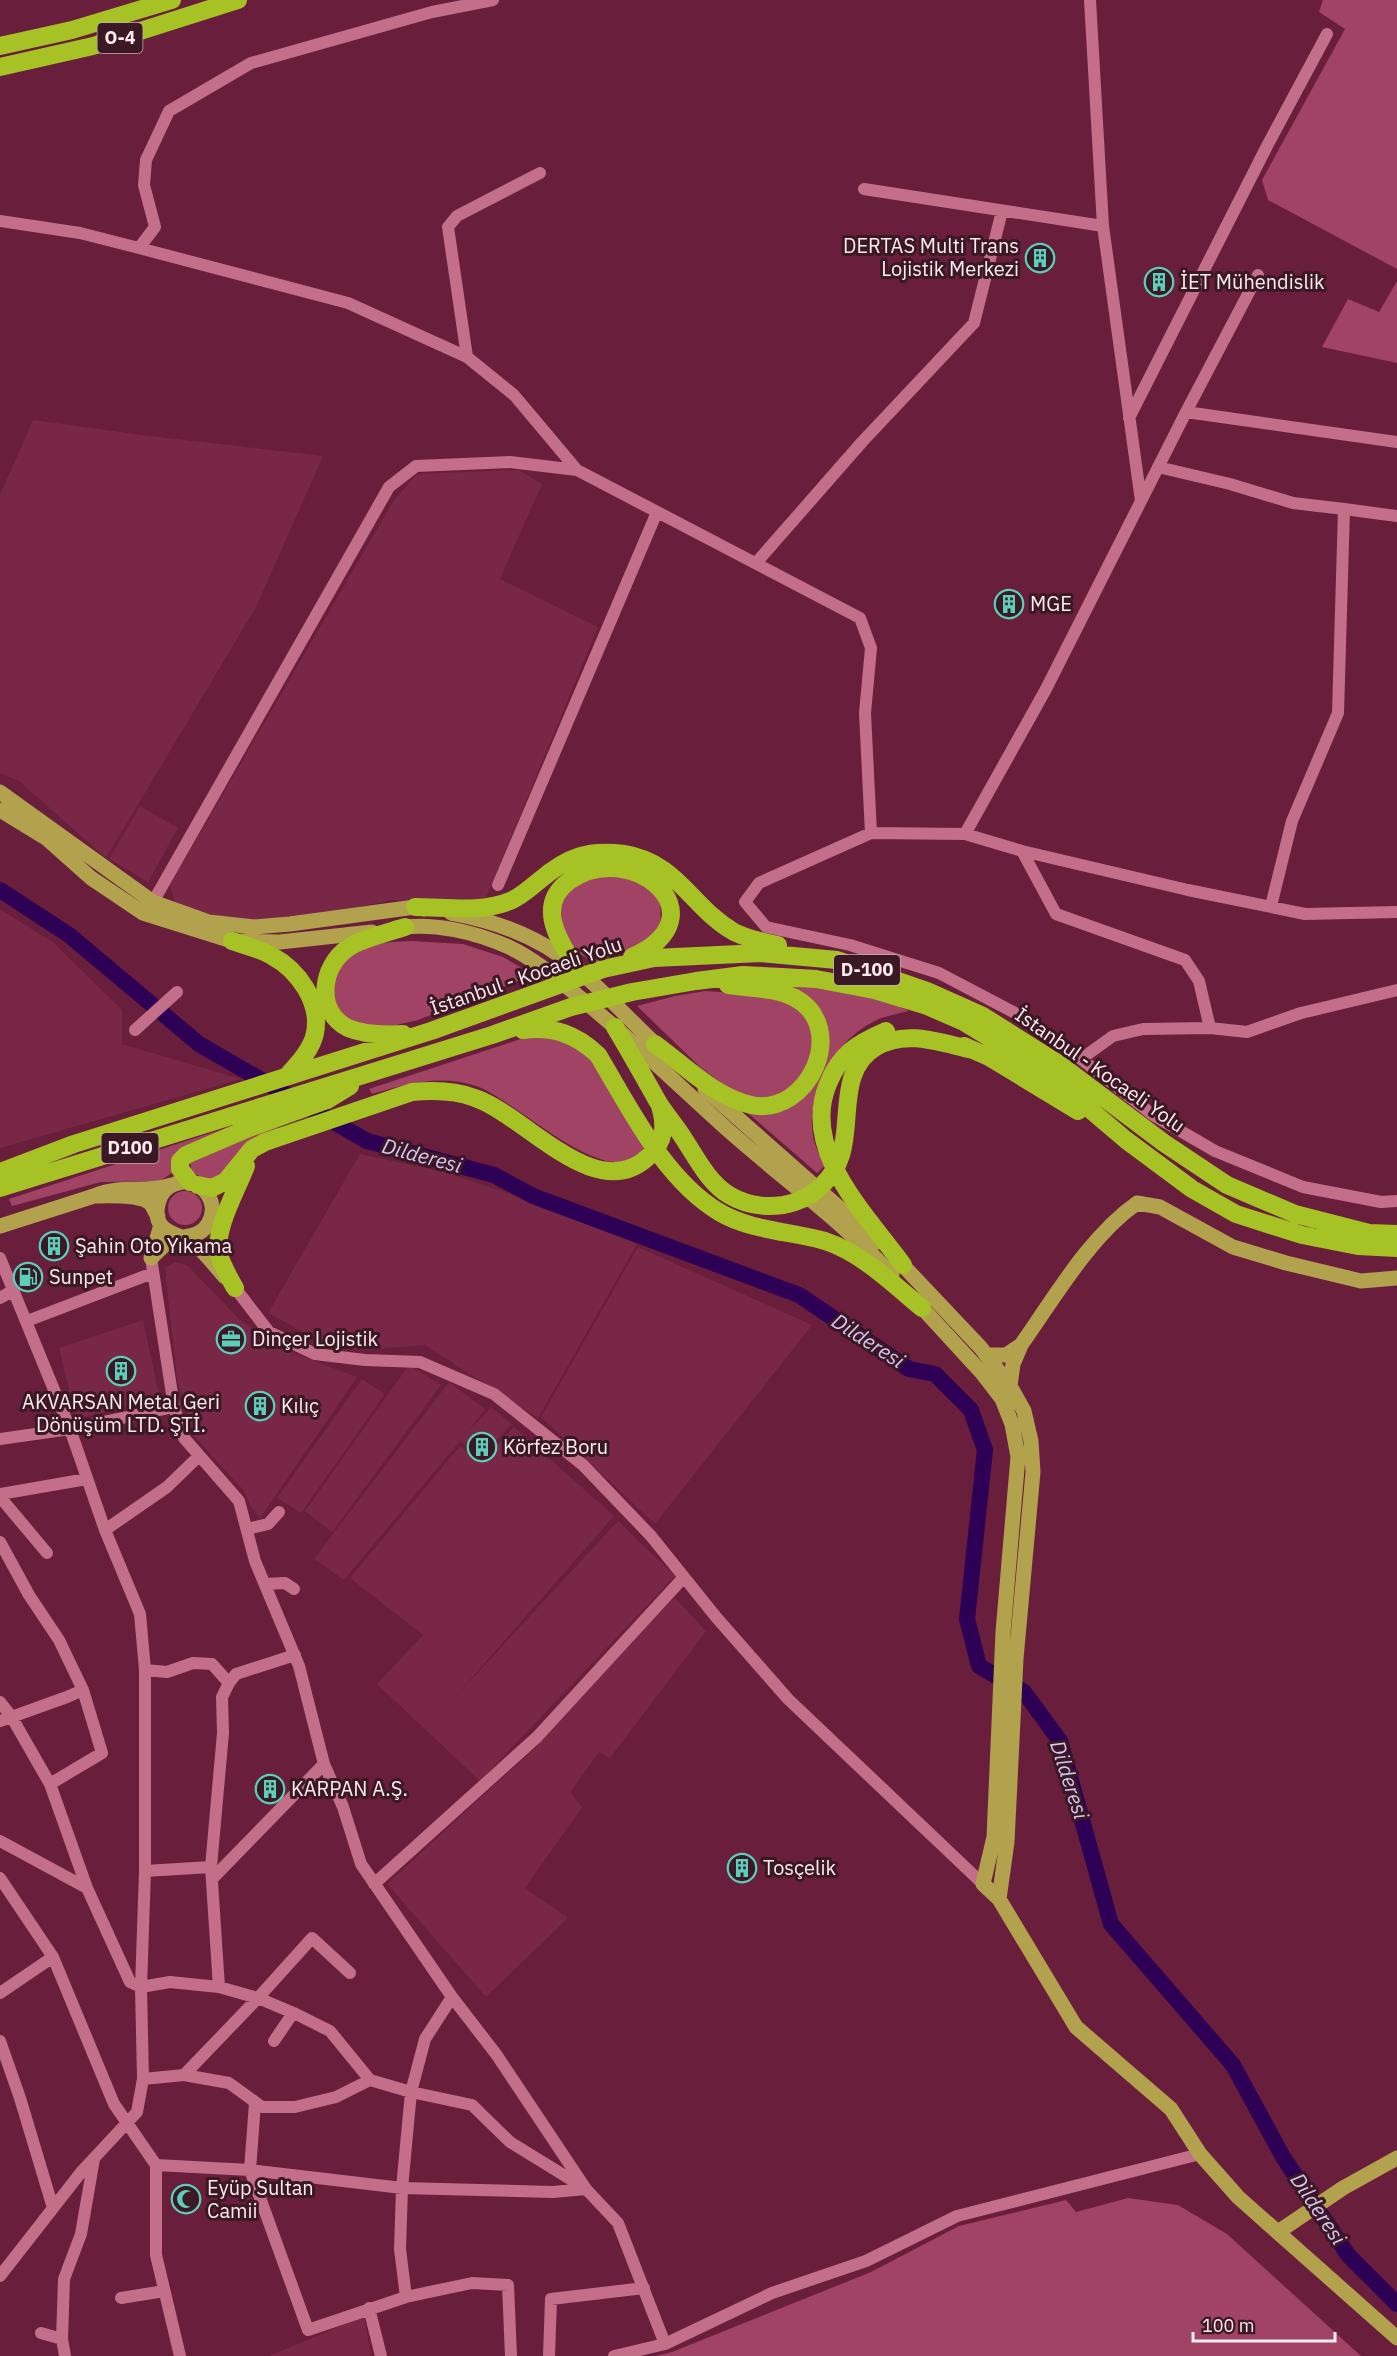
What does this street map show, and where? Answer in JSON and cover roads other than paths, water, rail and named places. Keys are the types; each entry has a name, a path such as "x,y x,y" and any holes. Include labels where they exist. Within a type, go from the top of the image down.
{"highway":[{"name":"O-4","path":"0,46 72,30 172,0"},
{"name":"O-4","path":"0,67 93,46 238,0"},
{"path":"415,907 488,907 512,901 557,866 583,854 603,852 626,854 669,872 716,920 734,932 754,940 800,949 837,960"},
{"path":"574,966 556,935 552,922 554,899 561,887 585,872 597,869 635,872 653,881 664,892 669,903 670,923 666,933 647,950 603,969"},
{"path":"405,927 349,947 327,974 325,1000 338,1020 348,1028 388,1035 431,1031"},
{"path":"232,941 274,957 295,973 306,988 316,1020 315,1035 299,1063 287,1076"},
{"name":"İstanbul - Kocaeli Yolu","path":"287,1076 431,1031 603,969 654,958 761,953 837,960 927,991 983,1016 1059,1064 1164,1143 1227,1185 1295,1214 1369,1233 1397,1234"},
{"name":"D100","path":"0,1188 266,1113 327,1093 374,1072 492,1035 571,1007 696,981 743,975 816,979 874,990 927,1006 964,1022 1047,1073 1126,1140 1192,1189 1236,1214 1302,1235 1358,1246 1397,1248"},
{"path":"655,1044 730,1098 753,1106 775,1105 793,1096 806,1085 820,1055 820,1032 812,1013 797,999 777,991 696,981"},
{"path":"608,1021 659,1103 715,1184 729,1195 742,1201 764,1206 784,1205 815,1193 825,1182 840,1159 844,1144 851,1079 865,1056 875,1047 896,1038 913,1037 973,1050"},
{"path":"903,1265 856,1205 828,1153 820,1131 822,1098 835,1066 858,1043 889,1029 904,1027 922,1030 989,1057 1126,1140"},
{"path":"492,1035 551,1028 590,1047 598,1055 648,1139 682,1180 706,1204 736,1220 764,1229 825,1241 847,1251 868,1264 922,1308"},
{"name":"D100","path":"0,1172 74,1144 287,1076"},
{"path":"266,1113 186,1155 180,1161 180,1169 187,1184 212,1188 219,1186 232,1175 252,1149 265,1142 412,1092 434,1090 476,1098 581,1163 603,1172 633,1169 652,1153 664,1133 659,1103"},
{"path":"235,1288 222,1264 219,1252 219,1239 227,1211 247,1163 256,1152 290,1133"}],"main road":[{"path":"0,792 148,908 209,921 254,927 415,907 465,916 515,931 540,943 574,966 655,1044 903,1265 986,1355 1010,1386 1024,1412 1031,1441 1033,1472 1017,1659 1007,1842 999,1899"},
{"path":"0,810 46,838 91,878 148,908 232,941 280,942 405,927 438,928 473,933 512,949 548,971 608,1021 728,1130 878,1260 982,1373 1002,1399 1012,1424 1018,1457 1003,1632 994,1837 983,1884 999,1899 1076,2026 1171,2109 1200,2154 1238,2196 1397,2338"},
{"path":"152,1266 160,1220 159,1198 187,1184"},
{"path":"0,1226 110,1190 128,1188 155,1190 187,1184 210,1198 212,1216 202,1232 171,1241 152,1266"},
{"path":"94,1196 130,1197 150,1203 168,1232 185,1237 196,1245 235,1288"},
{"path":"1010,1386 1013,1364 1021,1344 1110,1223 1137,1203 1160,1207 1233,1247 1286,1263 1361,1281 1397,1278"},
{"path":"986,1355 1006,1355 1021,1344"},
{"path":"1278,2232 1343,2188 1397,2158"}],"street":[{"path":"139,248 155,227 144,185 146,160 169,111 250,63 432,12 493,0"},
{"path":"1090,0 1103,226 1141,501"},
{"path":"1129,418 1266,146 1328,34"},
{"path":"467,357 448,227 457,216 540,173"},
{"path":"864,189 1103,226"},
{"path":"756,563 862,442 974,323 1002,211"},
{"path":"0,221 80,233 348,303 467,357 514,395 577,470"},
{"path":"965,834 1046,689 1258,275"},
{"path":"1186,412 1397,442"},
{"path":"148,908 388,487 416,466 510,462 577,470 860,618 871,648 865,713 871,833"},
{"path":"1158,467 1230,484 1293,503 1397,516"},
{"path":"1271,906 1292,821 1338,713 1344,509"},
{"path":"498,885 657,512"},
{"path":"1397,912 1305,914 1188,890 1022,851 965,834 871,833 759,883 745,902 766,927 850,945 939,974 1019,1015 1081,1059 1153,1115 1215,1151 1303,1187 1381,1202 1397,1201"},
{"path":"1022,851 1056,914 1185,960 1199,981 1210,1028"},
{"path":"1081,1059 1113,1036 1143,1029 1210,1028 1247,1032 1301,1013 1397,990"},
{"path":"135,1030 177,992"},
{"path":"0,1258 70,1429 105,1530 140,1614 145,1670 145,1871 141,1987 143,2079 137,2112 94,2157 0,2276"},
{"path":"27,1321 152,1266 174,1407 184,1438 239,1501 255,1561 295,1655 324,1764 343,1807 361,1864 452,1997 496,2054 586,2189 618,2223 665,2344"},
{"path":"235,1288 269,1332 315,1354 365,1360 420,1362 494,1394 583,1465 651,1536 788,1699 983,1884"},
{"path":"0,1298 14,1290"},
{"path":"0,1440 70,1429 174,1407"},
{"path":"105,1530 167,1487 199,1456"},
{"path":"47,1553 0,1495 87,1479"},
{"path":"246,1529 268,1524 279,1512"},
{"path":"0,1542 29,1595 59,1640 83,1690 102,1753 50,1784"},
{"path":"374,1884 537,1737 684,1577"},
{"path":"265,1584 285,1583 294,1589"},
{"path":"219,1987 212,1873 223,1733 222,1697 236,1674 295,1655"},
{"path":"145,1670 167,1672 193,1663 212,1664 229,1683"},
{"path":"5,1719 83,1690"},
{"path":"0,1702 5,1719 50,1784 87,1888 130,1982 141,1987 170,1982 219,1987 258,1998 293,2013 330,2031 370,2080 411,2092 472,2105 510,2142 586,2189"},
{"path":"145,1871 212,1873 324,1764"},
{"path":"1,1840 41,1865 87,1888"},
{"path":"0,1878 53,1957 114,2104 156,2165 156,2255 180,2356"},
{"path":"184,2075 312,1938 350,1974"},
{"path":"0,1993 53,1957"},
{"path":"406,2297 400,2249 402,2188 411,2092 425,2039 452,1997"},
{"path":"274,2041 293,2013"},
{"path":"0,2041 20,2098 53,2208"},
{"path":"143,2079 184,2075 230,2083 262,2107 295,2107 336,2097 370,2080"},
{"path":"255,2103 250,2170 308,2330 406,2297 472,2283 508,2285 511,2356"},
{"path":"614,2356 665,2344 772,2294 866,2261 957,2216 1200,2154"},
{"path":"65,2356 62,2339 64,2279 81,2234 94,2157"},
{"path":"156,2165 250,2170 402,2188 553,2192 586,2189"},
{"path":"549,2356 551,2299 644,2288"},
{"path":"121,2298 164,2291"},
{"path":"369,2308 381,2356"},
{"path":"41,2333 62,2339"}],"waterway":[{"name":"Dilderesi","path":"0,890 69,935 199,1044 367,1141 494,1175 533,1196 799,1295 909,1369 935,1374 971,1410 985,1450 967,1619 979,1666 1024,1692 1060,1741 1111,1924 1233,2065 1283,2157 1348,2255 1397,2304"}],"place":[{"name":"DERTAS Multi Trans Lojistik Merkezi","path":"1040,258"},
{"name":"İET Mühendislik","path":"1159,282"},
{"name":"MGE","path":"1009,604"},
{"name":"Şahin Oto Yıkama","path":"54,1246"},
{"name":"Sunpet","path":"28,1277"},
{"name":"Dinçer Lojistik","path":"231,1339"},
{"name":"AKVARSAN Metal Geri Dönüşüm LTD. ŞTİ.","path":"121,1371"},
{"name":"Kılıç","path":"260,1406"},
{"name":"Körfez Boru","path":"482,1447"},
{"name":"KARPAN A.Ş.","path":"270,1789"},
{"name":"Tosçelik","path":"742,1868"},
{"name":"Eyüp Sultan Camii","path":"186,2199"}]}
